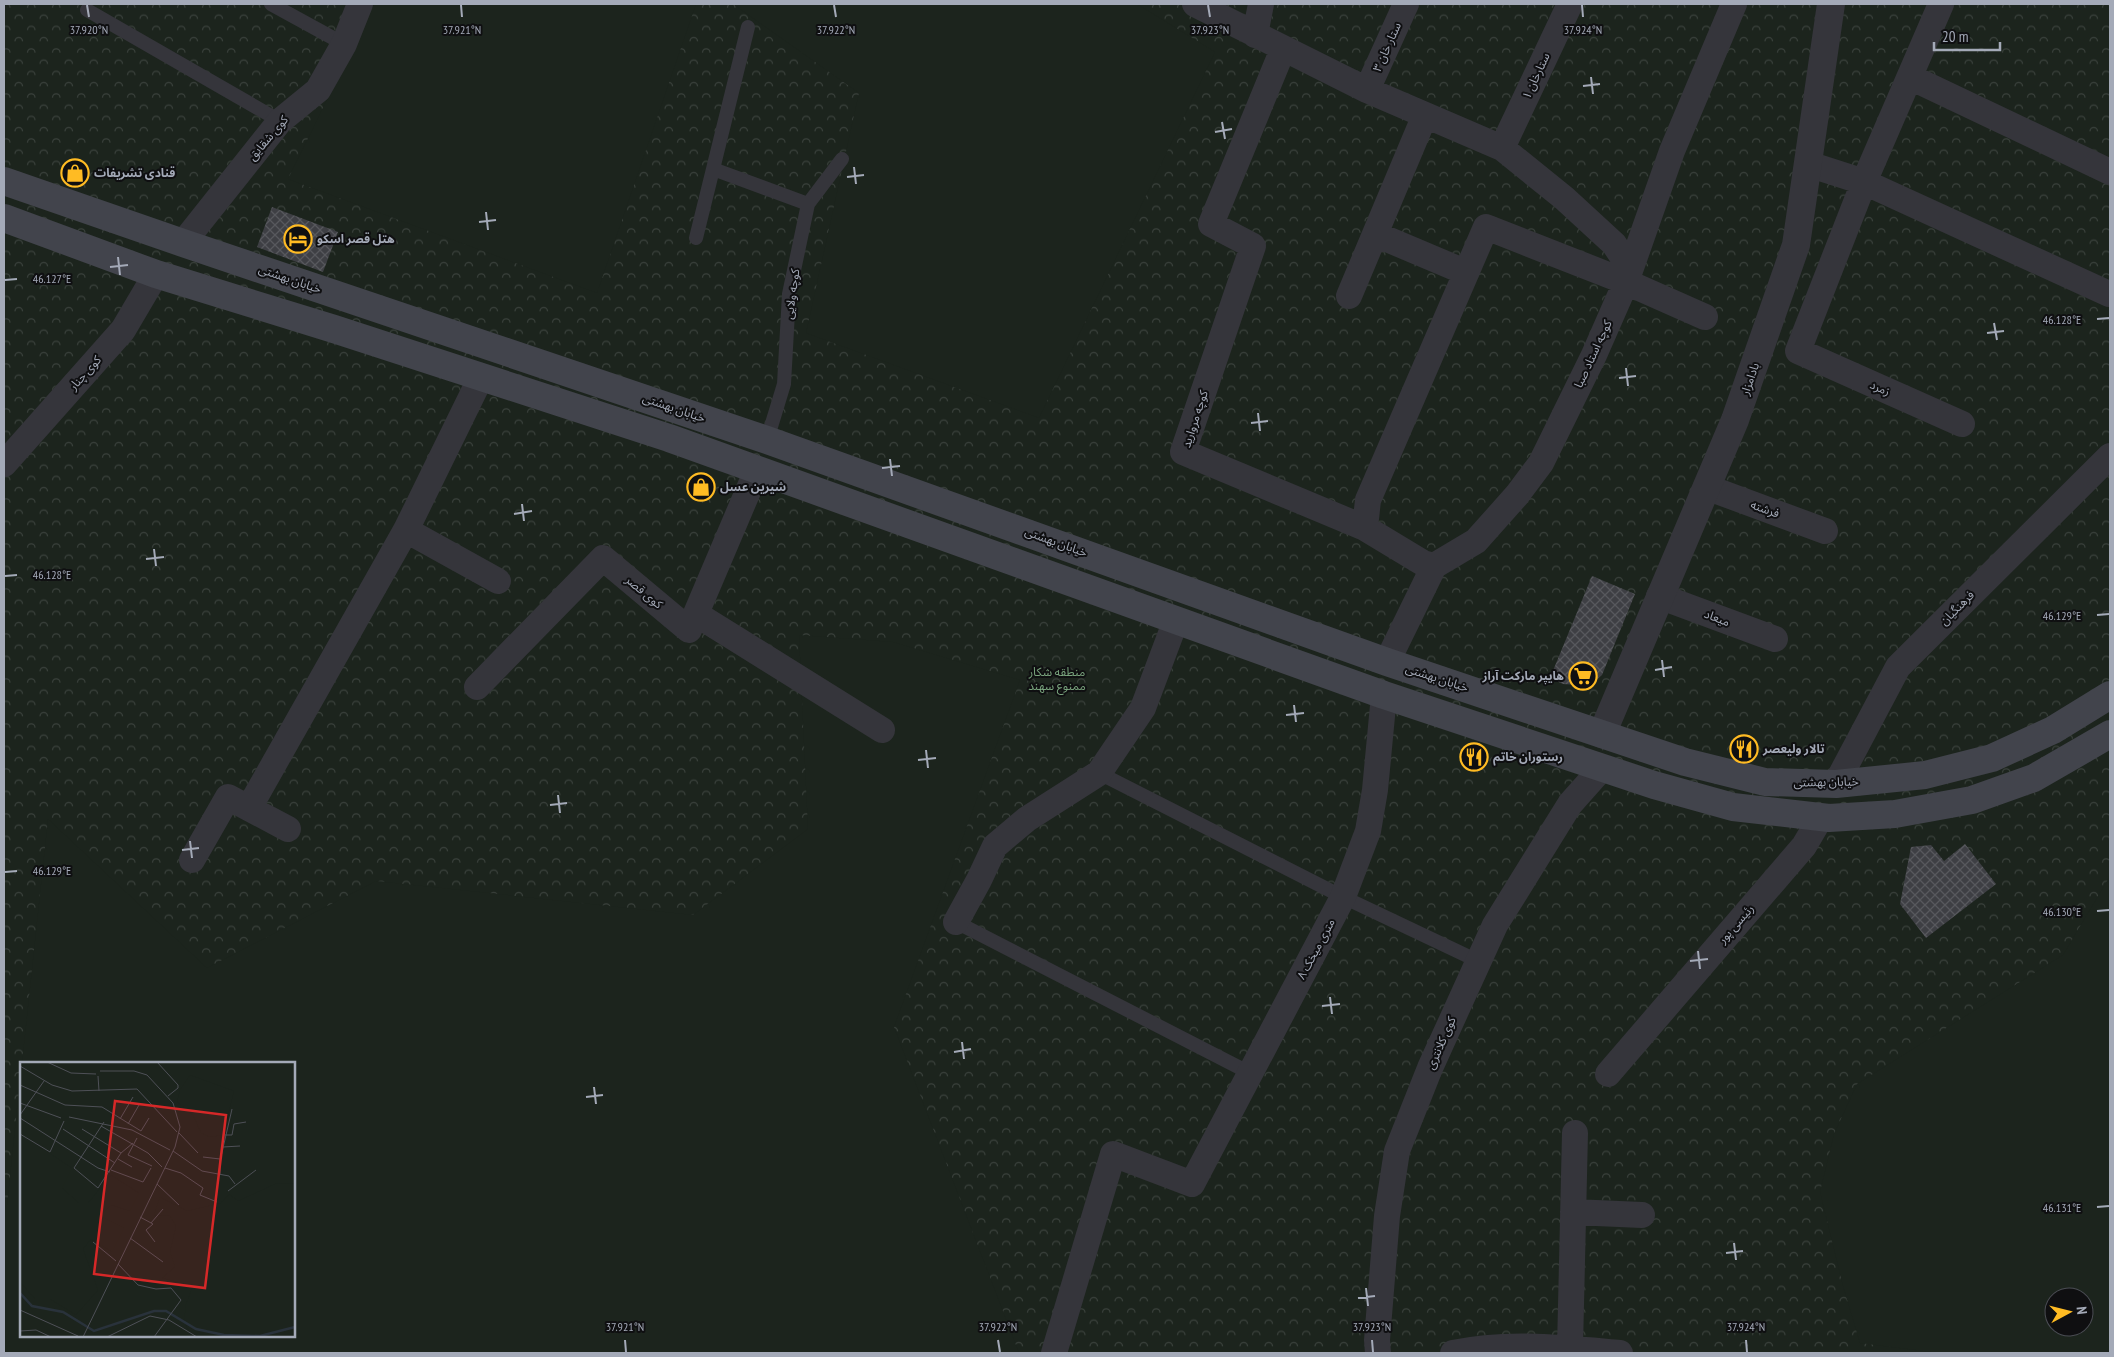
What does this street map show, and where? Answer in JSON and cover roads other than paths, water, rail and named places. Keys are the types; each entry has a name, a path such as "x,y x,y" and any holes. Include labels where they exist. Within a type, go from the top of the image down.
{"main road":[{"name":"خیابان بهشتی","path":"4,181 183,244 767,440 1387,662 1685,762 1764,782 1836,784 1926,775 1992,758 2053,730 2110,695"},
{"path":"4,218 156,274 481,377 757,470 1384,695 1605,769 1733,807 1821,817 1895,814 1972,800 2034,778 2110,734"},
{"path":"1572,758 1563,750 1561,740 1570,729 1602,734 1631,750 1629,763 1622,768 1605,769"}],"street":[{"name":"کوی شقایق","path":"183,244 280,121 318,90 344,44 360,4"},
{"path":"1195,4 1255,36 1367,90 1502,148 1564,198 1614,244 1628,275"},
{"path":"1255,36 1261,4"},
{"name":"ستار خان ۳","path":"1367,90 1406,4"},
{"name":"ستارخان ۱","path":"1502,148 1570,4"},
{"name":"کوچه استاد صبا","path":"1434,566 1476,540 1517,495 1541,463 1594,355 1628,275 1672,151 1734,4"},
{"name":"بادامزار","path":"1602,734 1659,596 1736,420 1796,245 1831,4"},
{"path":"1864,182 1941,4"},
{"name":"کوچه مروارید","path":"1283,49 1211,224 1253,246 1183,452 1364,528"},
{"path":"1910,77 2110,172"},
{"path":"1349,296 1425,115"},
{"path":"1808,164 1864,182 2109,294"},
{"name":"زمرد","path":"1864,182 1798,352 1962,424"},
{"path":"1387,662 1434,566 1423,563 1364,528 1368,500 1486,227 1628,275 1705,317"},
{"path":"1375,234 1465,272"},
{"name":"کوی چنار","path":"4,464 124,330 156,274"},
{"path":"249,808 406,530 481,377"},
{"name":"فرهنگیان","path":"1836,784 1898,667 2110,456"},
{"name":"کوی قصر","path":"477,687 603,558 689,630 757,470"},
{"name":"فرشته","path":"1706,487 1824,531"},
{"path":"406,530 498,581"},
{"name":"میعاد","path":"1659,596 1775,639"},
{"path":"696,614 882,730"},
{"path":"956,922 995,846 1027,818 1099,773 1143,708 1176,620"},
{"name":"۸ متری میخک","path":"1054,1353 1113,1154 1192,1184 1343,897 1368,832 1375,790 1384,695"},
{"name":"کوی کلانتری","path":"1378,1353 1377,1340 1386,1225 1397,1150 1430,1068 1495,925 1539,850 1570,804 1605,769"},
{"path":"192,860 228,797 288,829"},
{"name":"رئیسی پور","path":"1608,1074 1804,846 1821,817"},
{"path":"1570,1348 1575,1133"},
{"path":"1573,1212 1642,1215"},
{"path":"1453,1353 1514,1347 1551,1346 1620,1353"}],"lane":[{"path":"272,4 344,44"},
{"path":"86,10 280,121"},
{"path":"696,238 748,27"},
{"name":"کوچه ولایی","path":"767,440 784,384 790,294 808,204 842,159"},
{"path":"713,169 808,204"},
{"path":"1099,773 1343,897 1478,961"},
{"path":"956,922 1250,1073"}],"place":[{"name":"قنادی تشریفات","path":"75,173"},
{"name":"هتل قصر اسکو","path":"298,239"},
{"name":"شیرین عسل","path":"701,487"},
{"name":"هایپر مارکت آراز","path":"1583,676"},
{"name":"تالار ولیعصر","path":"1744,749"},
{"name":"رستوران خاتم","path":"1474,757"}],"park label":[{"name":"منطقه شکار ممنوع سهند","path":"1057,679"}]}
